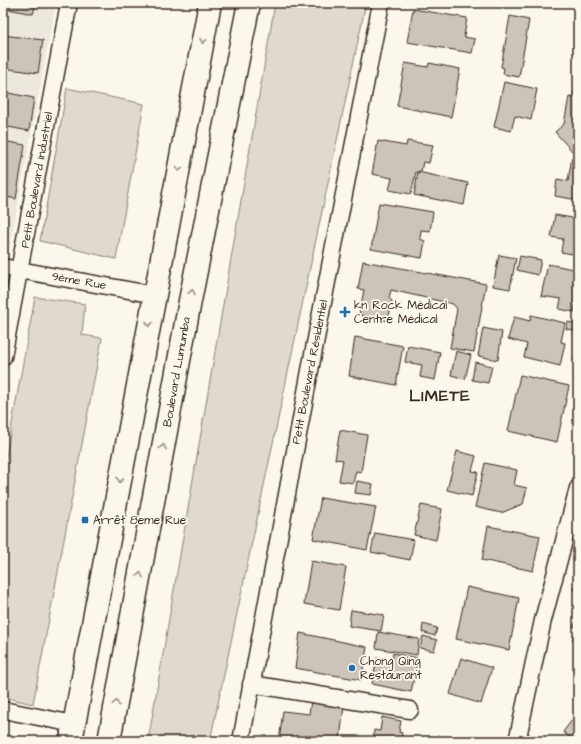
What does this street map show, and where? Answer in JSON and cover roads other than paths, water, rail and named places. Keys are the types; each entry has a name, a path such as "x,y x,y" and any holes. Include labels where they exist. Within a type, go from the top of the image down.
{"highway":[{"path":"72,732 210,3"},
{"name":"Boulevard Lumumba","path":"109,741 190,300 249,3"}],"street":[{"name":"Petit Boulevard Industriel","path":"3,357 69,3"},
{"name":"Petit Boulevard Résidentiel","path":"241,741 381,3"},
{"name":"9ème Rue","path":"3,267 155,295"},
{"path":"523,741 518,737 543,620 577,498"},
{"path":"251,684 410,710"},
{"path":"3,710 72,732"}],"place":[{"name":"kn Rock Médical Centre Médical","path":"345,312"},
{"name":"Arrêt 8eme Rue","path":"85,520"},
{"name":"Chong Qing Restaurant","path":"352,668"}],"district":[{"name":"LIMETE","path":"440,396"}]}
